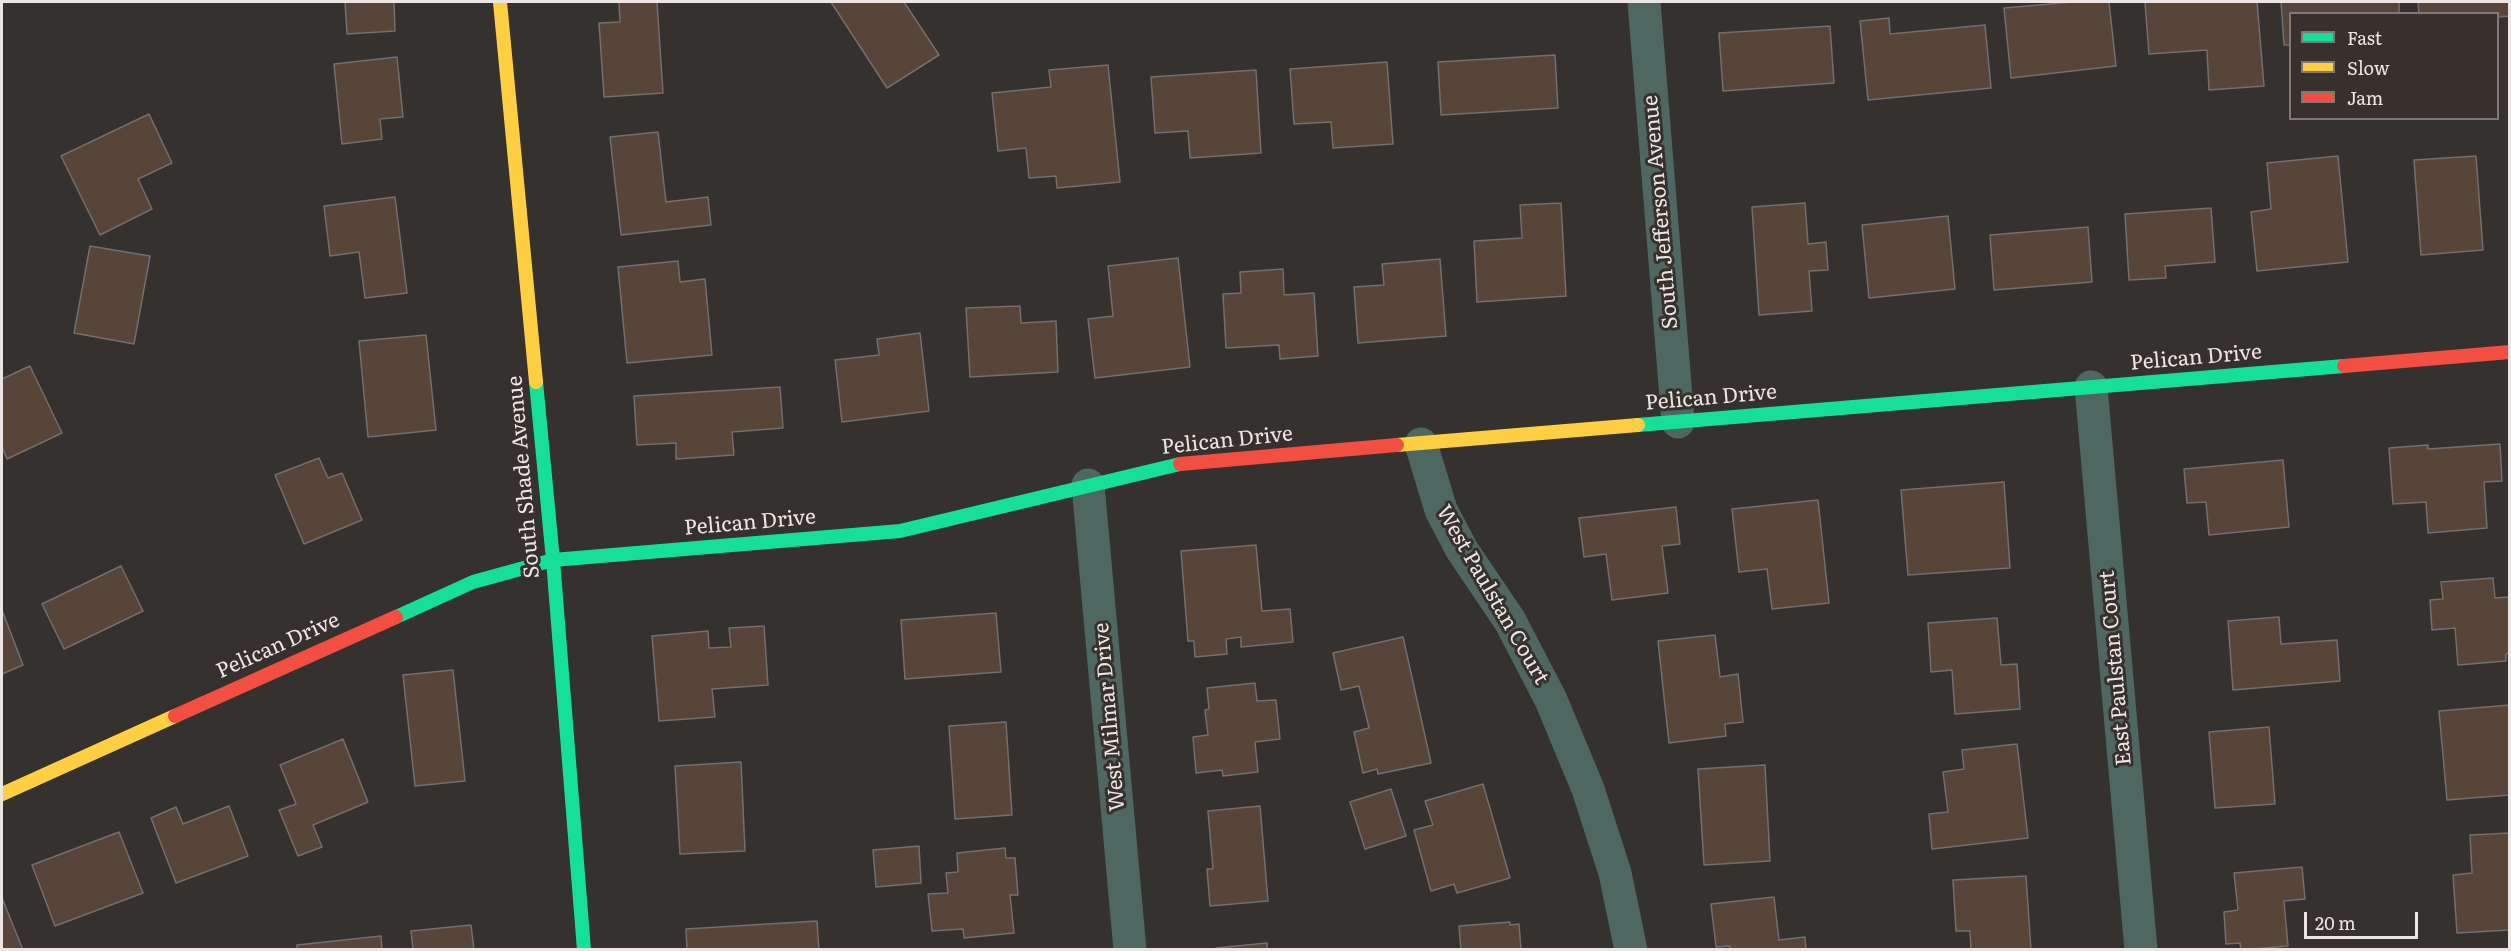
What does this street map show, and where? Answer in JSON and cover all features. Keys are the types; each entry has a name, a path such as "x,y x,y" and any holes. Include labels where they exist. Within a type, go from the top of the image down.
{"street":[{"name":"South Shade Avenue","path":"500,2 553,560 584,950"},
{"name":"South Jefferson Avenue","path":"1644,2 1678,422"},
{"name":"Pelican Drive","path":"2,794 473,582 553,560 900,531 1185,463 2510,352"},
{"name":"East Paulstan Court","path":"2091,387 2141,950"},
{"name":"West Paulstan Court","path":"1421,444 1441,510 1462,550 1510,621 1551,700 1588,789 1615,873 1631,950"},
{"name":"West Milmar Drive","path":"1088,485 1130,950"}],"building":[{"path":"345,2 394,2 395,31 347,34"},
{"path":"619,2 657,2 663,93 604,97 599,23 620,22"},
{"path":"831,2 904,2 939,55 887,88"},
{"path":"2073,2 2109,2 2116,66 2011,78 2004,8"},
{"path":"2145,2 2257,2 2264,86 2209,90 2207,50 2149,54"},
{"path":"2281,2 2399,2 2399,12 2289,12 2289,45 2284,45"},
{"path":"2418,2 2510,2 2510,16 2499,17 2499,12 2419,12"},
{"path":"1889,18 1890,34 1985,25 1991,88 1868,100 1860,21"},
{"path":"1830,26 1834,83 1723,91 1719,33"},
{"path":"1555,55 1558,108 1441,115 1438,62"},
{"path":"397,57 403,117 380,119 382,139 342,144 334,64"},
{"path":"1387,62 1393,144 1333,148 1331,122 1294,124 1290,69"},
{"path":"1108,65 1120,182 1057,188 1056,176 1029,178 1026,148 998,151 992,93 1051,87 1049,70"},
{"path":"1256,70 1261,153 1190,158 1188,131 1155,133 1151,77"},
{"path":"149,114 172,163 138,179 152,209 100,235 61,156"},
{"path":"658,132 666,202 708,197 711,225 621,235 610,137"},
{"path":"2338,156 2348,262 2257,271 2251,212 2271,209 2267,163"},
{"path":"2476,156 2483,250 2421,255 2414,160"},
{"path":"395,197 407,293 365,298 359,252 330,256 324,206"},
{"path":"1561,203 1566,296 1477,302 1474,241 1522,238 1520,205"},
{"path":"1805,203 1808,244 1826,242 1828,270 1809,271 1812,311 1759,315 1752,207"},
{"path":"2211,208 2215,262 2165,266 2166,278 2129,280 2125,214"},
{"path":"1948,216 1955,289 1869,298 1862,225"},
{"path":"2088,227 2092,282 1994,290 1990,235"},
{"path":"90,246 150,256 134,344 74,333"},
{"path":"1178,258 1190,367 1095,378 1088,319 1113,316 1108,266"},
{"path":"1440,259 1446,336 1358,343 1354,287 1384,285 1382,264"},
{"path":"678,261 680,282 705,279 712,355 627,363 618,267"},
{"path":"1283,269 1284,295 1314,293 1318,356 1280,359 1279,345 1226,348 1223,294 1241,293 1240,272"},
{"path":"1020,306 1021,323 1056,321 1058,372 970,377 966,308"},
{"path":"920,333 929,411 842,422 835,360 879,355 877,339"},
{"path":"426,335 436,430 368,437 359,341"},
{"path":"30,366 62,433 7,459 2,447 2,379"},
{"path":"780,387 783,428 732,432 734,455 676,459 676,443 637,445 634,396"},
{"path":"2500,444 2502,481 2484,482 2487,528 2428,533 2426,502 2393,504 2389,448 2428,445 2428,449"},
{"path":"319,458 328,478 342,473 362,520 304,544 275,475"},
{"path":"2283,460 2289,527 2209,535 2206,502 2187,503 2184,469"},
{"path":"2004,482 2010,568 1908,575 1901,490"},
{"path":"1818,500 1829,603 1772,609 1767,569 1739,572 1732,509"},
{"path":"1676,507 1680,544 1662,546 1668,593 1612,600 1606,554 1584,557 1579,518"},
{"path":"1256,545 1262,611 1290,609 1293,642 1241,647 1241,637 1226,639 1227,654 1195,657 1194,641 1188,641 1181,551"},
{"path":"121,566 143,611 64,649 42,604"},
{"path":"2493,578 2495,598 2509,597 2510,653 2506,654 2506,661 2458,665 2455,628 2432,630 2430,600 2443,599 2441,582"},
{"path":"2,610 23,665 2,674"},
{"path":"996,613 1001,672 905,679 901,620"},
{"path":"2279,617 2281,644 2337,640 2340,681 2233,690 2228,621"},
{"path":"1997,618 2001,665 2017,664 2020,709 1955,714 1952,670 1931,672 1928,623"},
{"path":"764,626 768,685 712,689 715,717 659,721 652,636 708,631 709,648 731,647 729,628"},
{"path":"1715,635 1720,677 1738,674 1743,722 1725,724 1726,736 1669,743 1658,641"},
{"path":"1403,637 1431,763 1378,774 1377,769 1363,773 1354,732 1369,728 1359,686 1341,690 1333,653"},
{"path":"453,670 465,781 415,786 403,675"},
{"path":"1255,683 1257,701 1276,700 1280,739 1255,742 1258,772 1223,776 1222,770 1196,773 1193,737 1208,735 1205,710 1209,709 1207,688"},
{"path":"2510,705 2510,795 2447,800 2439,711"},
{"path":"1006,722 1012,815 955,819 949,726"},
{"path":"2269,727 2275,804 2215,808 2209,732"},
{"path":"343,739 368,802 313,825 322,847 298,856 279,810 296,804 280,765"},
{"path":"2017,744 2028,838 1932,849 1929,814 1948,812 1943,772 1964,769 1962,750"},
{"path":"741,762 745,851 680,854 675,766"},
{"path":"1765,765 1770,861 1704,865 1698,769"},
{"path":"1483,784 1510,878 1457,893 1454,884 1431,891 1414,830 1433,825 1425,801"},
{"path":"1391,789 1406,836 1365,849 1350,802"},
{"path":"229,806 248,856 176,883 151,818 176,807 183,824"},
{"path":"1260,806 1268,901 1210,906 1207,869 1213,869 1208,811"},
{"path":"119,832 143,893 55,926 32,865"},
{"path":"2510,833 2510,930 2457,933 2453,875 2472,873 2470,835"},
{"path":"919,846 921,883 876,887 873,850"},
{"path":"1005,848 1006,858 1015,858 1018,895 1010,895 1014,933 964,938 963,929 932,931 928,894 948,893 946,873 958,872 957,853"},
{"path":"2302,867 2305,899 2284,901 2288,946 2241,950 2240,943 2226,944 2224,912 2238,910 2234,873"},
{"path":"2026,876 2031,950 1971,950 1970,931 1956,931 1953,880"},
{"path":"1774,897 1779,940 1805,937 1806,950 1730,950 1730,946 1716,947 1711,904"},
{"path":"2,898 23,950 2,950"},
{"path":"817,921 819,950 687,950 686,929"},
{"path":"1510,922 1510,925 1519,924 1521,950 1461,950 1459,926"},
{"path":"471,925 474,950 413,950 411,931"},
{"path":"381,936 382,950 297,950 297,945"},
{"path":"1267,943 1267,950 1216,950 1216,948"}],"traffic: fast":[{"path":"1638,425 2344,366"},
{"path":"536,382 553,560 584,950"},
{"path":"396,617 473,582 553,560 900,531 1180,464"}],"traffic: slow":[{"path":"500,2 536,382"},
{"path":"1397,445 1638,425"},
{"path":"2,794 175,716"}],"traffic: jam":[{"path":"2344,366 2510,352"},
{"path":"1180,464 1397,445"},
{"path":"175,716 396,617"}]}
